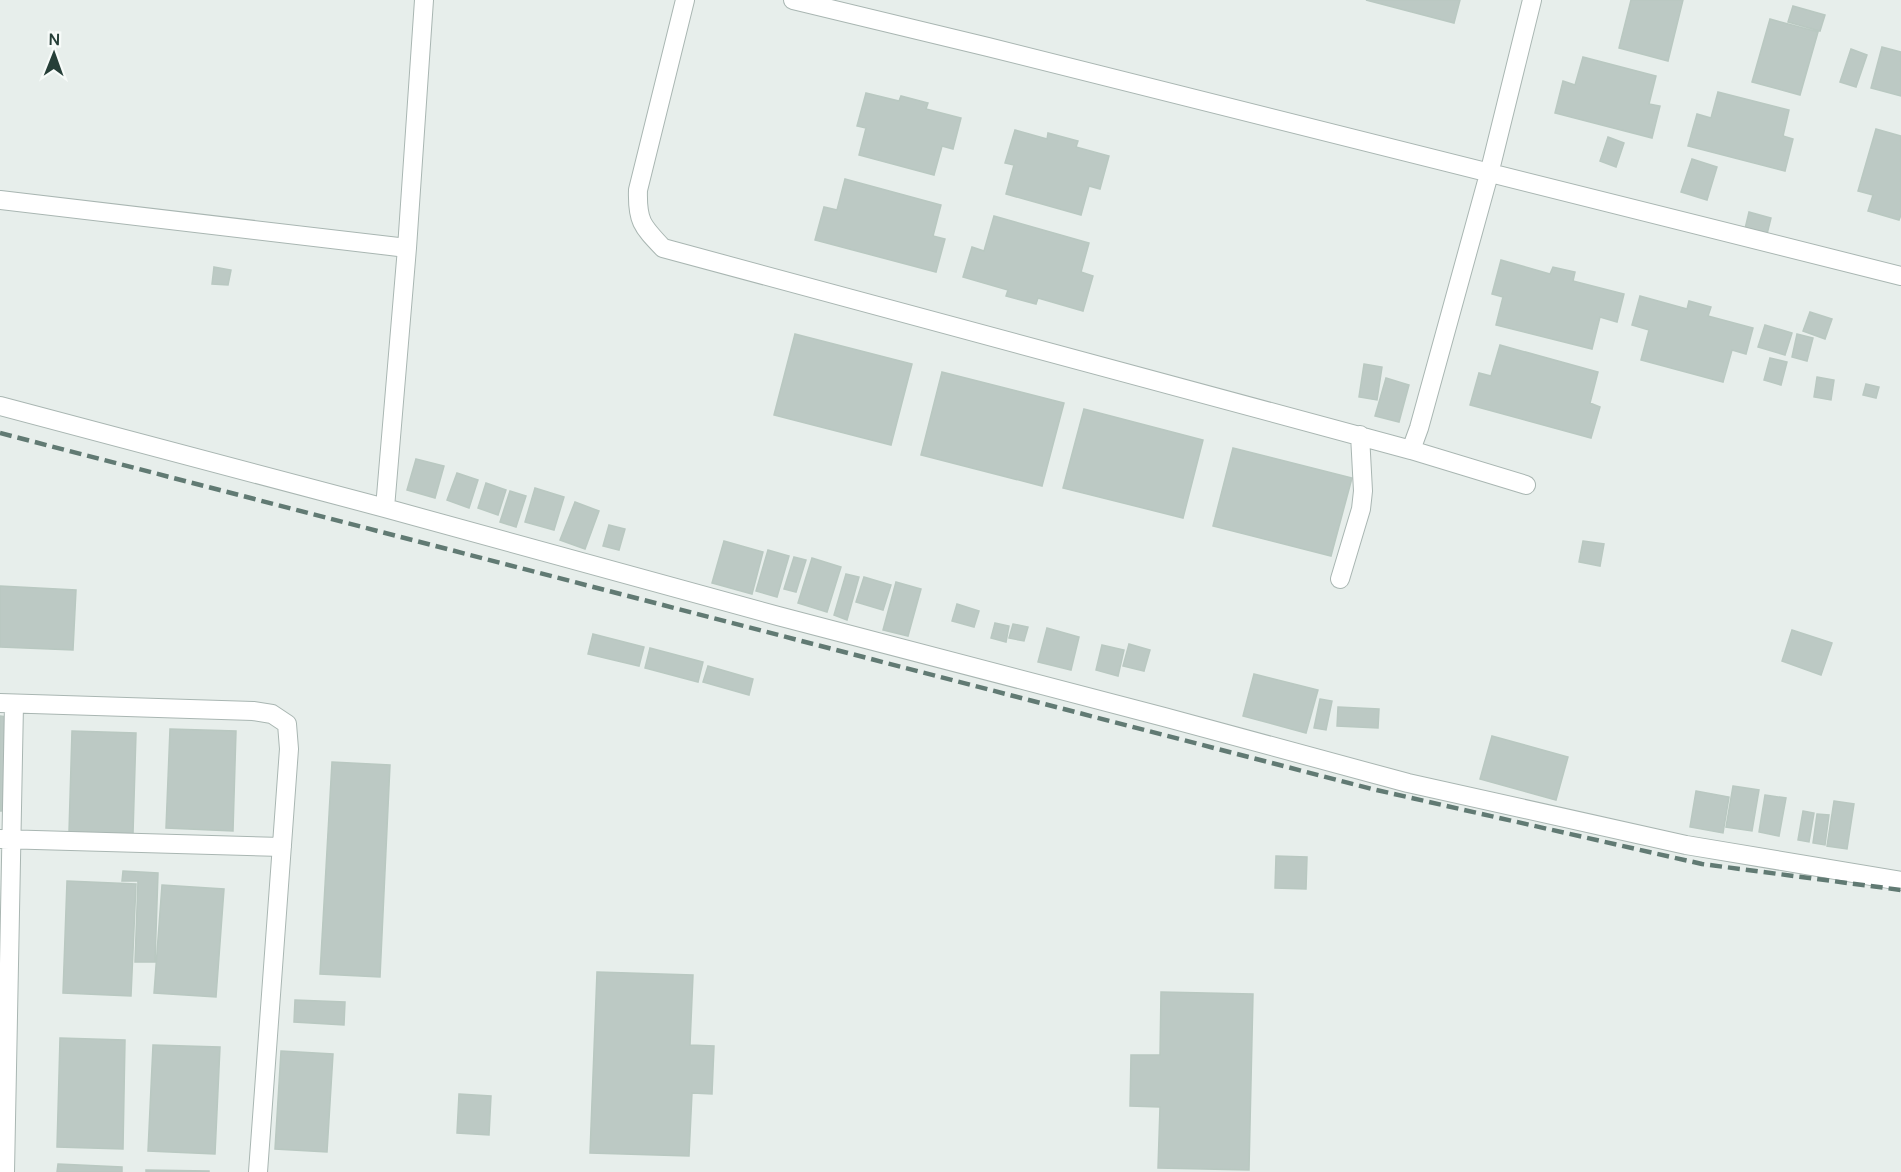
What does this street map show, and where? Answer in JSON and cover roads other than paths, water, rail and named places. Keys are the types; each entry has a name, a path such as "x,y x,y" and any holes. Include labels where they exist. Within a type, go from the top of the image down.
{"street":[{"path":"385,508 424,0"},
{"path":"685,0 638,190 637,212 647,232 663,248 1360,435 1526,485"},
{"path":"793,0 839,5 999,50 1901,276"},
{"path":"1411,450 1489,174 1532,0"},
{"path":"0,200 406,248"},
{"path":"0,406 1408,783 1686,845 1901,881"},
{"path":"1340,579 1361,510 1363,491 1360,435"},
{"path":"4,1172 7,703 253,711 272,714 287,724 289,749 258,1172"},
{"path":"5,839 282,847"}],"railway":[{"path":"0,433 1372,789 1702,864 1901,890"}]}
